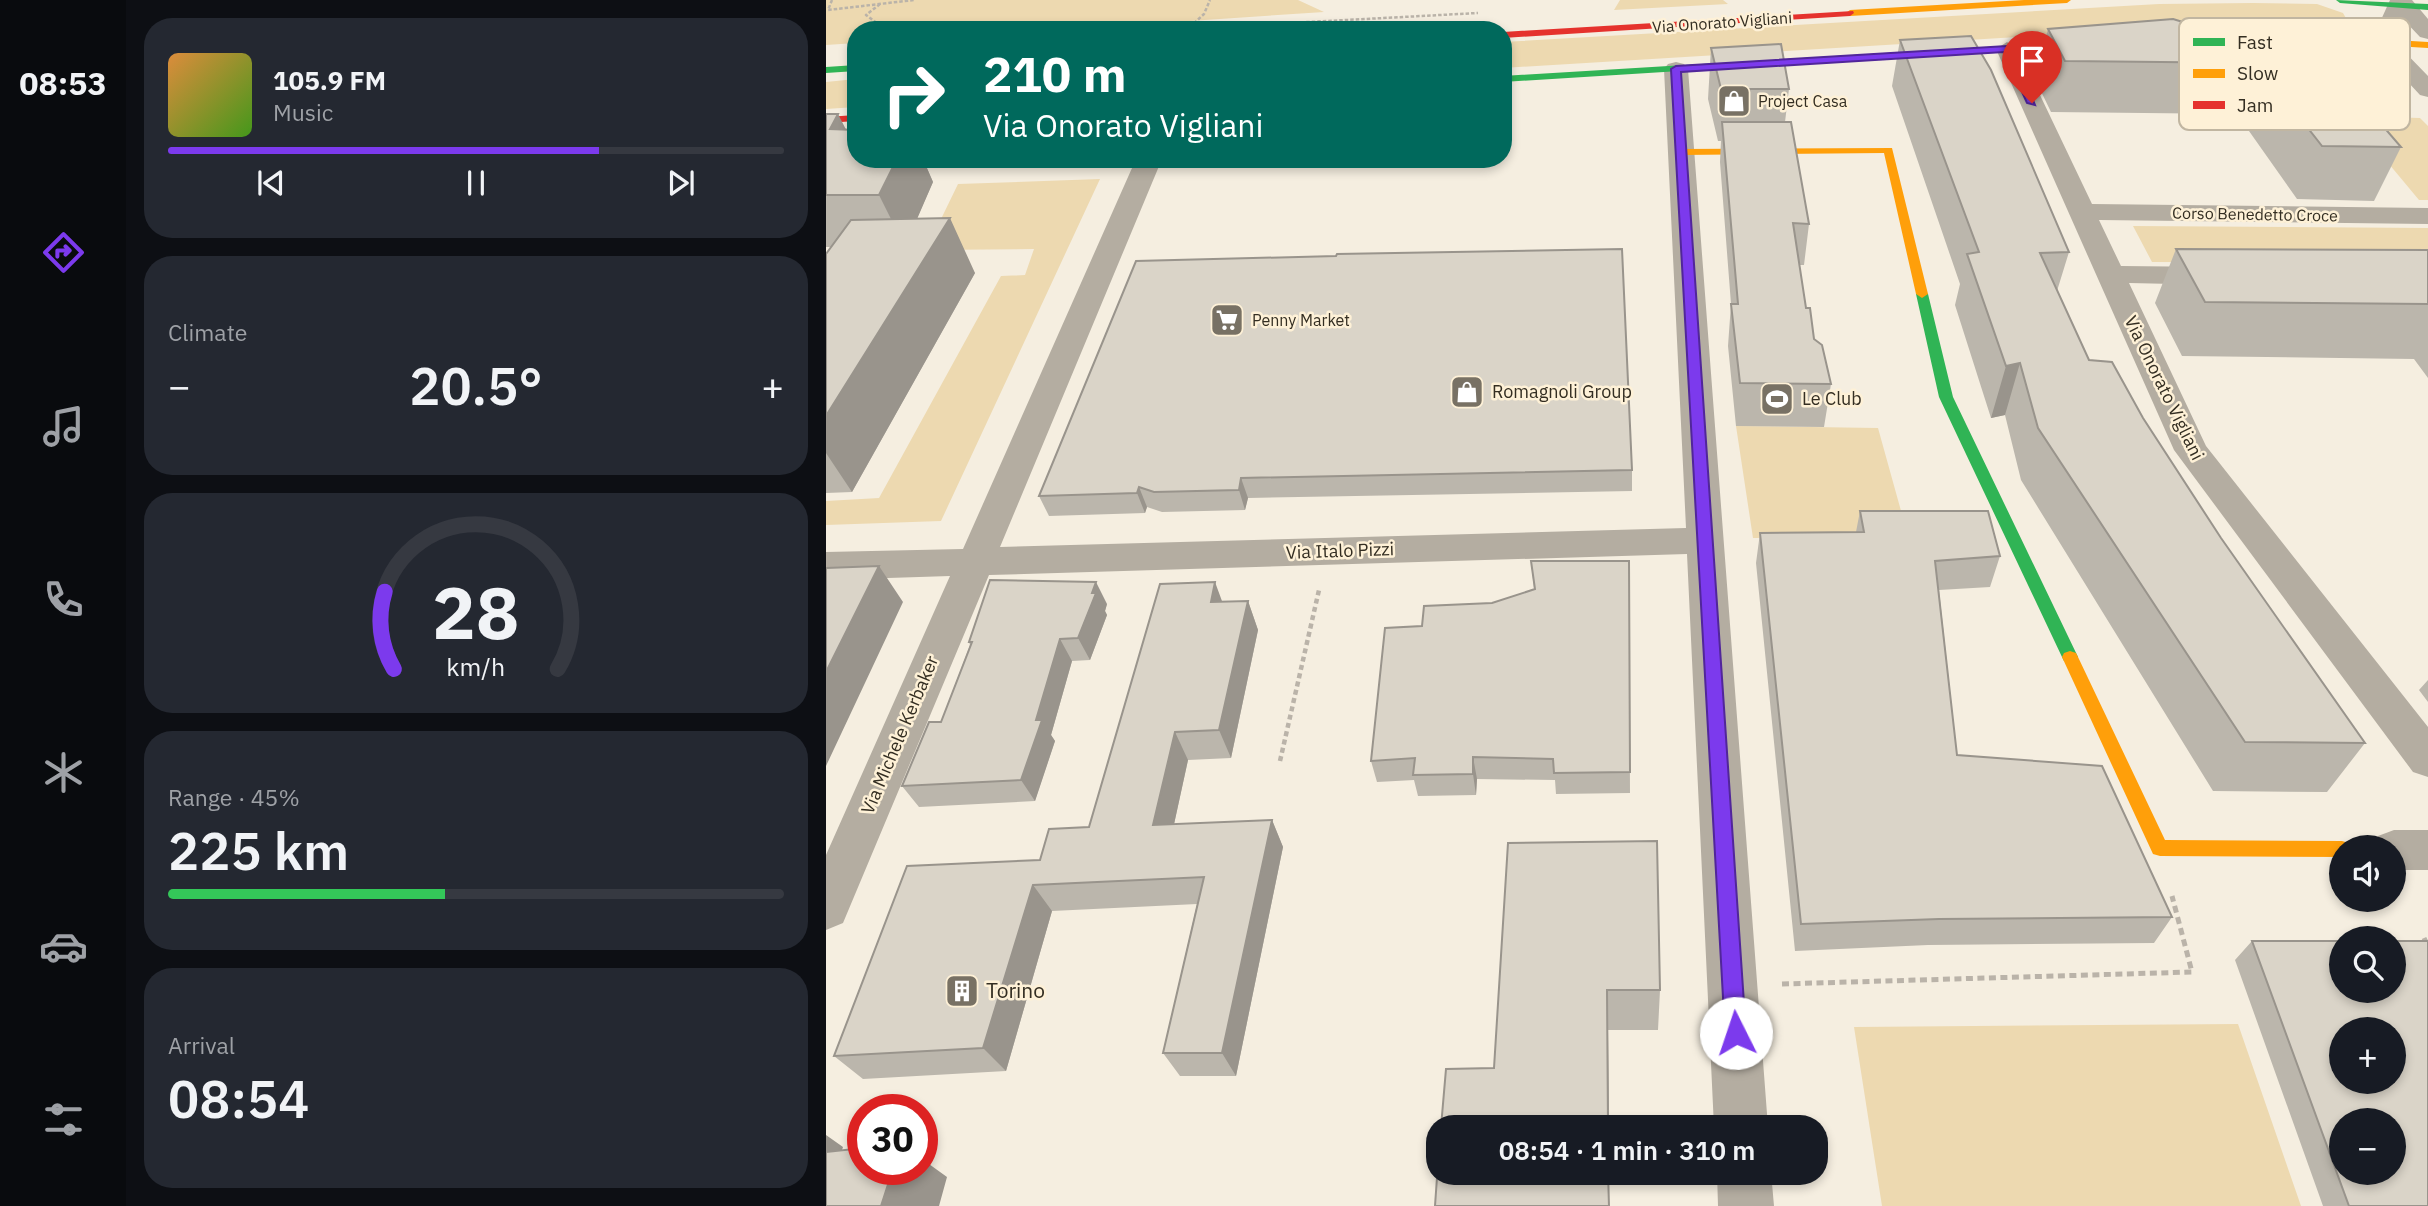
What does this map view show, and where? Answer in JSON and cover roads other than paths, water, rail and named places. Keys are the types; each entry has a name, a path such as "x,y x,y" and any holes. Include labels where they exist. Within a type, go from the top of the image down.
{"main road":[{"name":"Via Onorato Vigliani","path":"1512,33 2067,0"},
{"path":"2340,0 2401,2 2428,7"},
{"path":"2165,39 2179,39"},
{"path":"1512,78 2114,42"},
{"path":"2410,44 2428,45"},
{"path":"826,70 847,69"},
{"path":"826,120 847,119"},
{"path":"1681,152 1888,150 1946,397 2160,848 2329,849"}],"street":[{"path":"2393,18 2401,2 2428,32"},
{"name":"Via Onorato Vigliani","path":"2007,49 2191,450 2428,760"},
{"path":"1676,69 1740,1115"},
{"path":"2410,71 2428,90"},
{"path":"975,563 1145,168"},
{"name":"Corso Benedetto Croce","path":"2082,212 2428,216"},
{"path":"2109,274 2246,276"},
{"name":"Via Italo Pizzi","path":"826,566 1705,540"},
{"name":"Via Michele Kerbaker","path":"826,908 975,563"},
{"path":"2406,850 2428,850"},
{"path":"1745,1185 1746,1206"}],"place":[{"name":"Project Casa","path":"1734,101"},
{"name":"Penny Market","path":"1227,320"},
{"name":"Romagnoli Group","path":"1467,392"},
{"name":"Le Club","path":"1777,399"},
{"name":"Torino","path":"962,991"}]}
